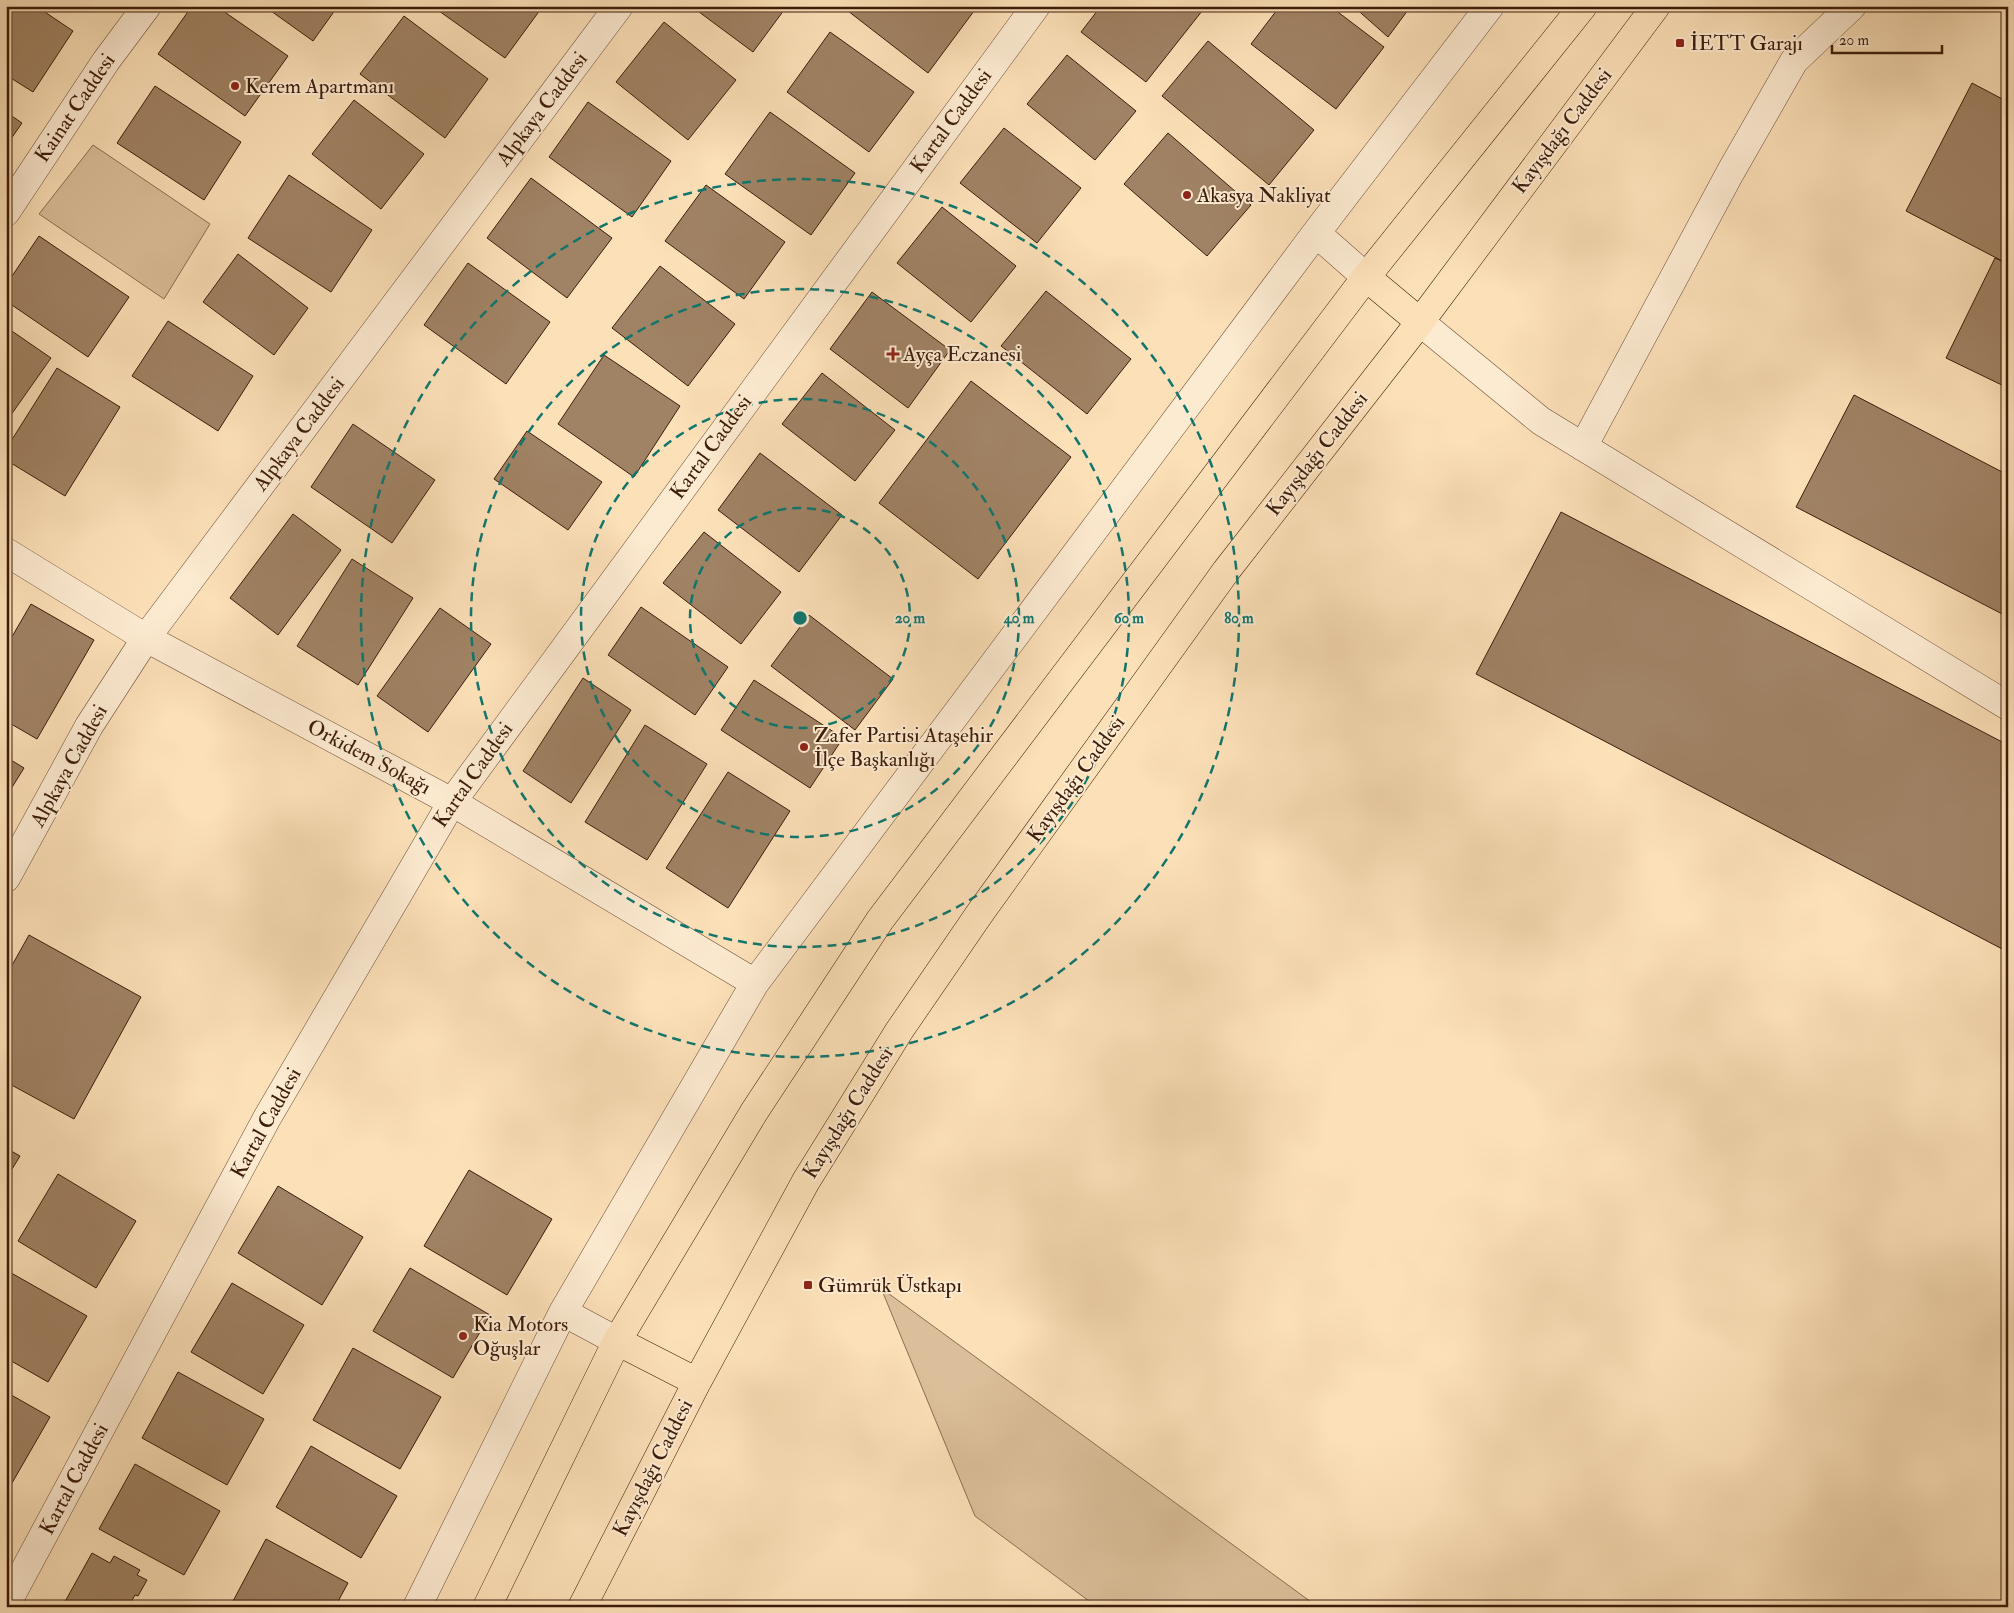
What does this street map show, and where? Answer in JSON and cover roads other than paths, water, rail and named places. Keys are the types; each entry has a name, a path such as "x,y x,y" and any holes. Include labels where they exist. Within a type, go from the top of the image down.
{"main road":[{"path":"487,1607 617,1341 754,1112 880,920 1366,277 1583,6"},
{"name":"Kayışdağı Caddesi","path":"582,1607 697,1382 806,1181 900,1031 980,913 1226,570 1420,322 1656,6"},
{"path":"1366,277 1420,322"},
{"path":"617,1341 697,1382"}],"street":[{"name":"Kainat Caddesi","path":"6,212 106,61 147,6"},
{"name":"Alpkaya Caddesi","path":"6,878 89,726 146,638 619,6"},
{"name":"Kartal Caddesi","path":"6,1605 267,1118 452,802 1036,6"},
{"path":"417,1607 563,1312 755,983 1316,233 1490,6"},
{"path":"1582,447 1730,172 1794,60 1852,6"},
{"path":"1316,233 1366,277"},
{"path":"1420,322 1541,421 2008,706"},
{"name":"Orkidem Sokağı","path":"6,552 146,638 452,802 755,983"},
{"path":"563,1312 617,1341"}],"place":[{"name":"İETT Garajı","path":"1680,43"},
{"name":"Kerem Apartmanı","path":"235,86"},
{"name":"Akasya Nakliyat","path":"1187,195"},
{"name":"Ayça Eczanesi","path":"893,354"},
{"name":"Zafer Partisi Ataşehir İlçe Başkanlığı","path":"804,747"},
{"name":"Gümrük Üstkapı","path":"808,1285"},
{"name":"Kia Motors Oğuşlar","path":"463,1336"}]}
